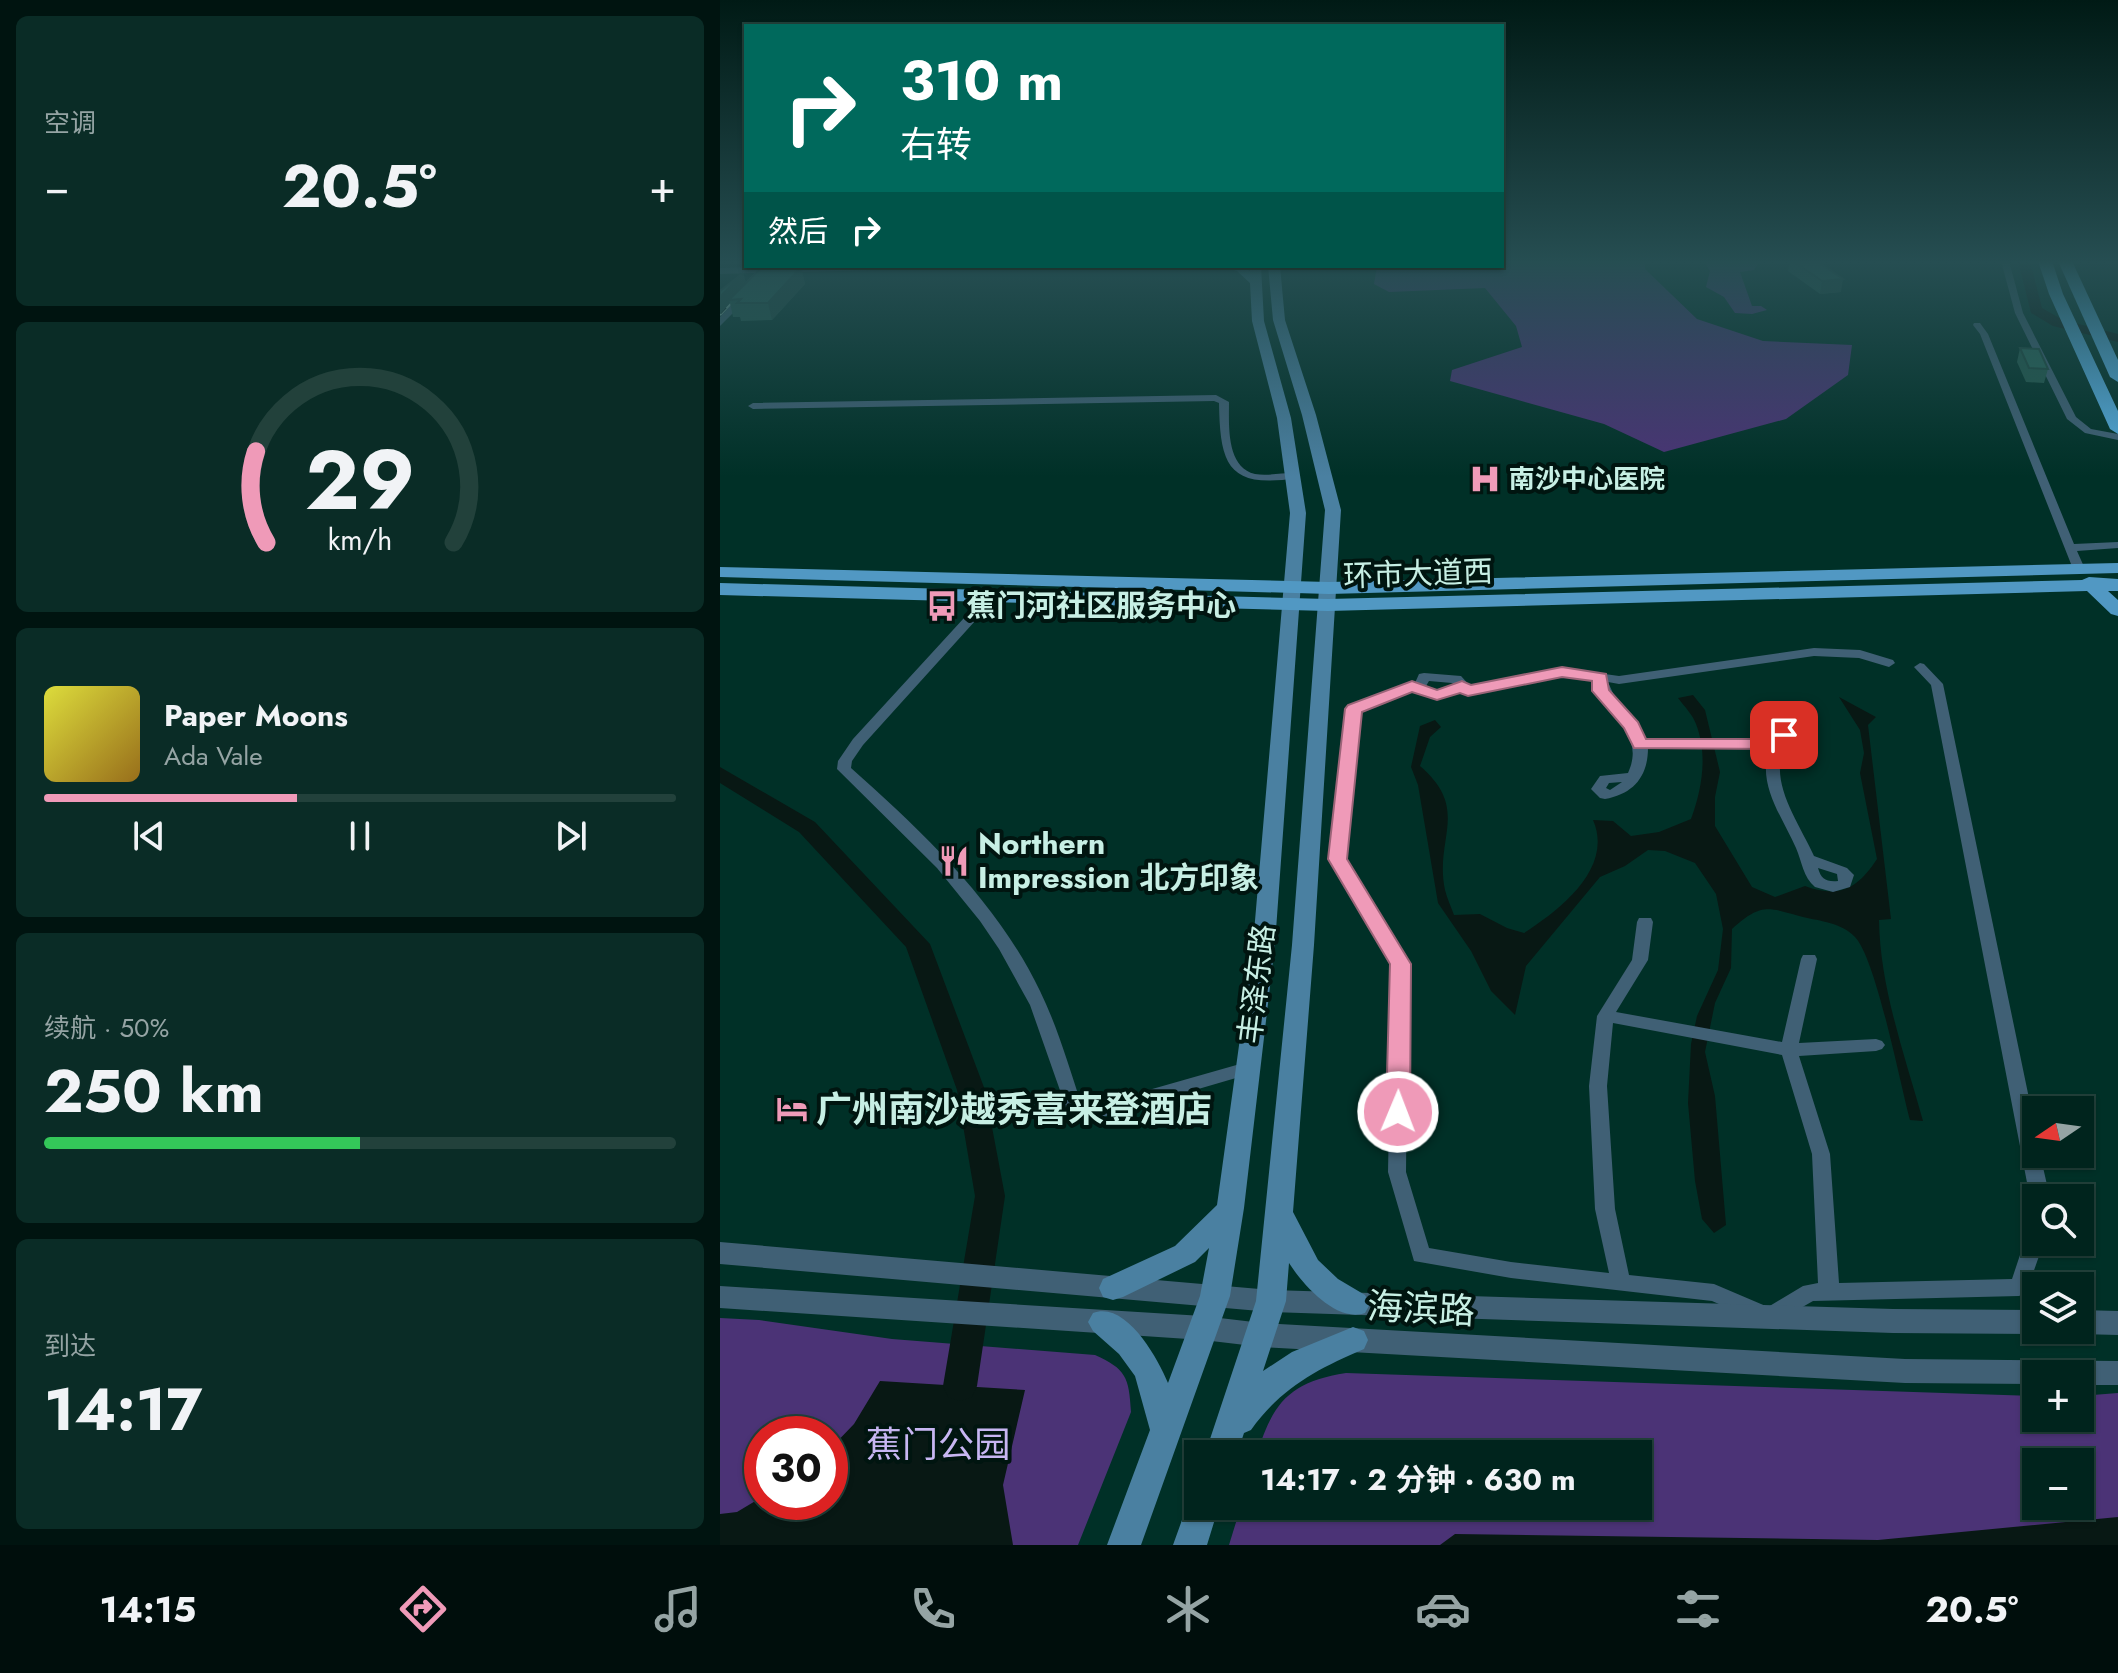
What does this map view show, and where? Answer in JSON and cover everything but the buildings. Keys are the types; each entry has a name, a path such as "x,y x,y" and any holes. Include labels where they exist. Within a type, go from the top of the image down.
{"highway":[{"path":"2074,333 2118,429"},
{"path":"2098,333 2118,377"}],"main road":[{"name":"丰泽东路","path":"1126,1539 1215,1296 1230,1208 1264,944 1298,513 1284,418 1261,333"},
{"name":"丰泽东路","path":"1226,1440 1271,1301 1303,945 1329,596 1333,510 1309,415 1283,333"},
{"name":"环市大道西","path":"1329,596 2118,568"},
{"path":"2079,569 2118,610"},
{"name":"环市大道西","path":"720,572 1292,596"},
{"name":"环市大道西","path":"720,589 990,597 1329,596 2118,585"},
{"path":"1113,1288 1185,1254 1210,1232 1230,1208"},
{"path":"1279,1210 1293,1248 1309,1271 1330,1291 1355,1304"},
{"path":"1103,1322 1142,1356 1155,1384 1166,1429"},
{"path":"1229,1440 1254,1399 1286,1369 1353,1340"},
{"path":"1190,1543 1198,1520"}],"street":[{"path":"1983,333 2079,569"},
{"path":"2029,333 2072,419 2088,431 2118,437"},
{"path":"753,406 1216,398 1224,402 1226,449 1237,467 1252,477 1293,476"},
{"path":"2070,548 2118,545"},
{"path":"990,597 858,742 845,761 844,769 908,828 965,890 1024,976 1075,1111 1089,1114 1247,1068"},
{"path":"1769,1317 1714,1293 1511,1270 1421,1255 1397,1172 1400,964 1337,859 1354,709 1412,686 1437,695 1462,686 1468,691 1562,672 1619,680 1814,652 1860,654 1889,663"},
{"path":"1920,667 1937,684 2037,1184"},
{"path":"1600,677 1601,691 1632,726 1640,744 1640,768 1633,777"},
{"path":"1640,744 1733,745 1780,740 1772,767 1777,792 1809,859"},
{"path":"1621,1282 1605,1209 1598,1086 1605,1016 1640,960 1645,922"},
{"path":"1809,959 1789,1050 1821,1154 1829,1291"},
{"path":"1605,1016 1789,1050 1876,1045"},
{"path":"720,1253 1271,1301 2022,1322"},
{"path":"1769,1317 1810,1292 2019,1287 2030,1256"},
{"name":"海滨路","path":"720,1297 1203,1328 1262,1335 1905,1371 2118,1373"},
{"path":"2094,1322 2118,1323"}],"green space":[{"path":"1518,333 1739,333 1763,341 1852,345 1848,375 1786,419 1664,452 1604,424 1450,381 1452,370 1522,347"},
{"name":"蕉门公园","path":"720,1318 759,1320 892,1339 1095,1355 1113,1365 1127,1382 1131,1412 1078,1545 720,1545"},
{"path":"1346,1373 2022,1396 2022,1432 2094,1432 2094,1395 2118,1393 2118,1545 1229,1545 1237,1520 1652,1520 1652,1440 1262,1440 1277,1408 1286,1397 1311,1382"}],"shaded area":[{"path":"1693,695 1705,710 1720,772 1715,797 1715,826 1752,887 1775,897 1805,886 1828,891 1847,888 1863,877 1877,859 1860,773 1864,753 1860,730 1839,697 1876,717 1868,725 1891,919 1879,920 1880,945 1895,1022 1923,1121 1910,1120 1879,995 1863,950 1855,937 1837,926 1781,911 1765,910 1750,915 1732,929 1731,968 1715,1003 1705,1052 1715,1096 1726,1225 1714,1233 1702,1219 1688,1103 1691,1044 1697,1016 1718,970 1723,929 1716,894 1695,863 1665,851 1648,850 1625,866 1600,877 1526,966 1515,1015 1491,991 1471,951 1438,903 1418,785 1411,767 1420,726 1435,720 1441,727 1430,737 1420,766 1444,797 1448,825 1443,872 1445,890 1454,915 1480,914 1524,933 1567,900 1590,871 1598,838 1593,820 1613,821 1631,836 1659,832 1691,819 1701,784 1702,748 1695,721 1678,698"},
{"path":"880,1381 1025,1390 1003,1485 1013,1545 720,1545 720,1514 744,1508 744,1520 848,1520 848,1430"},
{"path":"2118,1517 2118,1545 1440,1545 1455,1534 1878,1540"}],"waterway":[{"path":"2098,333 2118,338"},
{"path":"720,774 807,827 917,944 971,1090 990,1196 960,1386"}],"place":[{"name":"南沙中心医院","path":"1485,479"},
{"name":"蕉门河社区服务中心","path":"942,606"},
{"name":"Northern Impression 北方印象","path":"954,861"},
{"name":"广州南沙越秀喜来登酒店","path":"792,1109"}],"route":[{"path":"1398,1112 1400,964 1337,859 1354,709 1412,686 1437,695 1462,686 1468,691 1562,672 1600,677 1601,691 1632,726 1640,744 1777,744 1784,735"}]}
